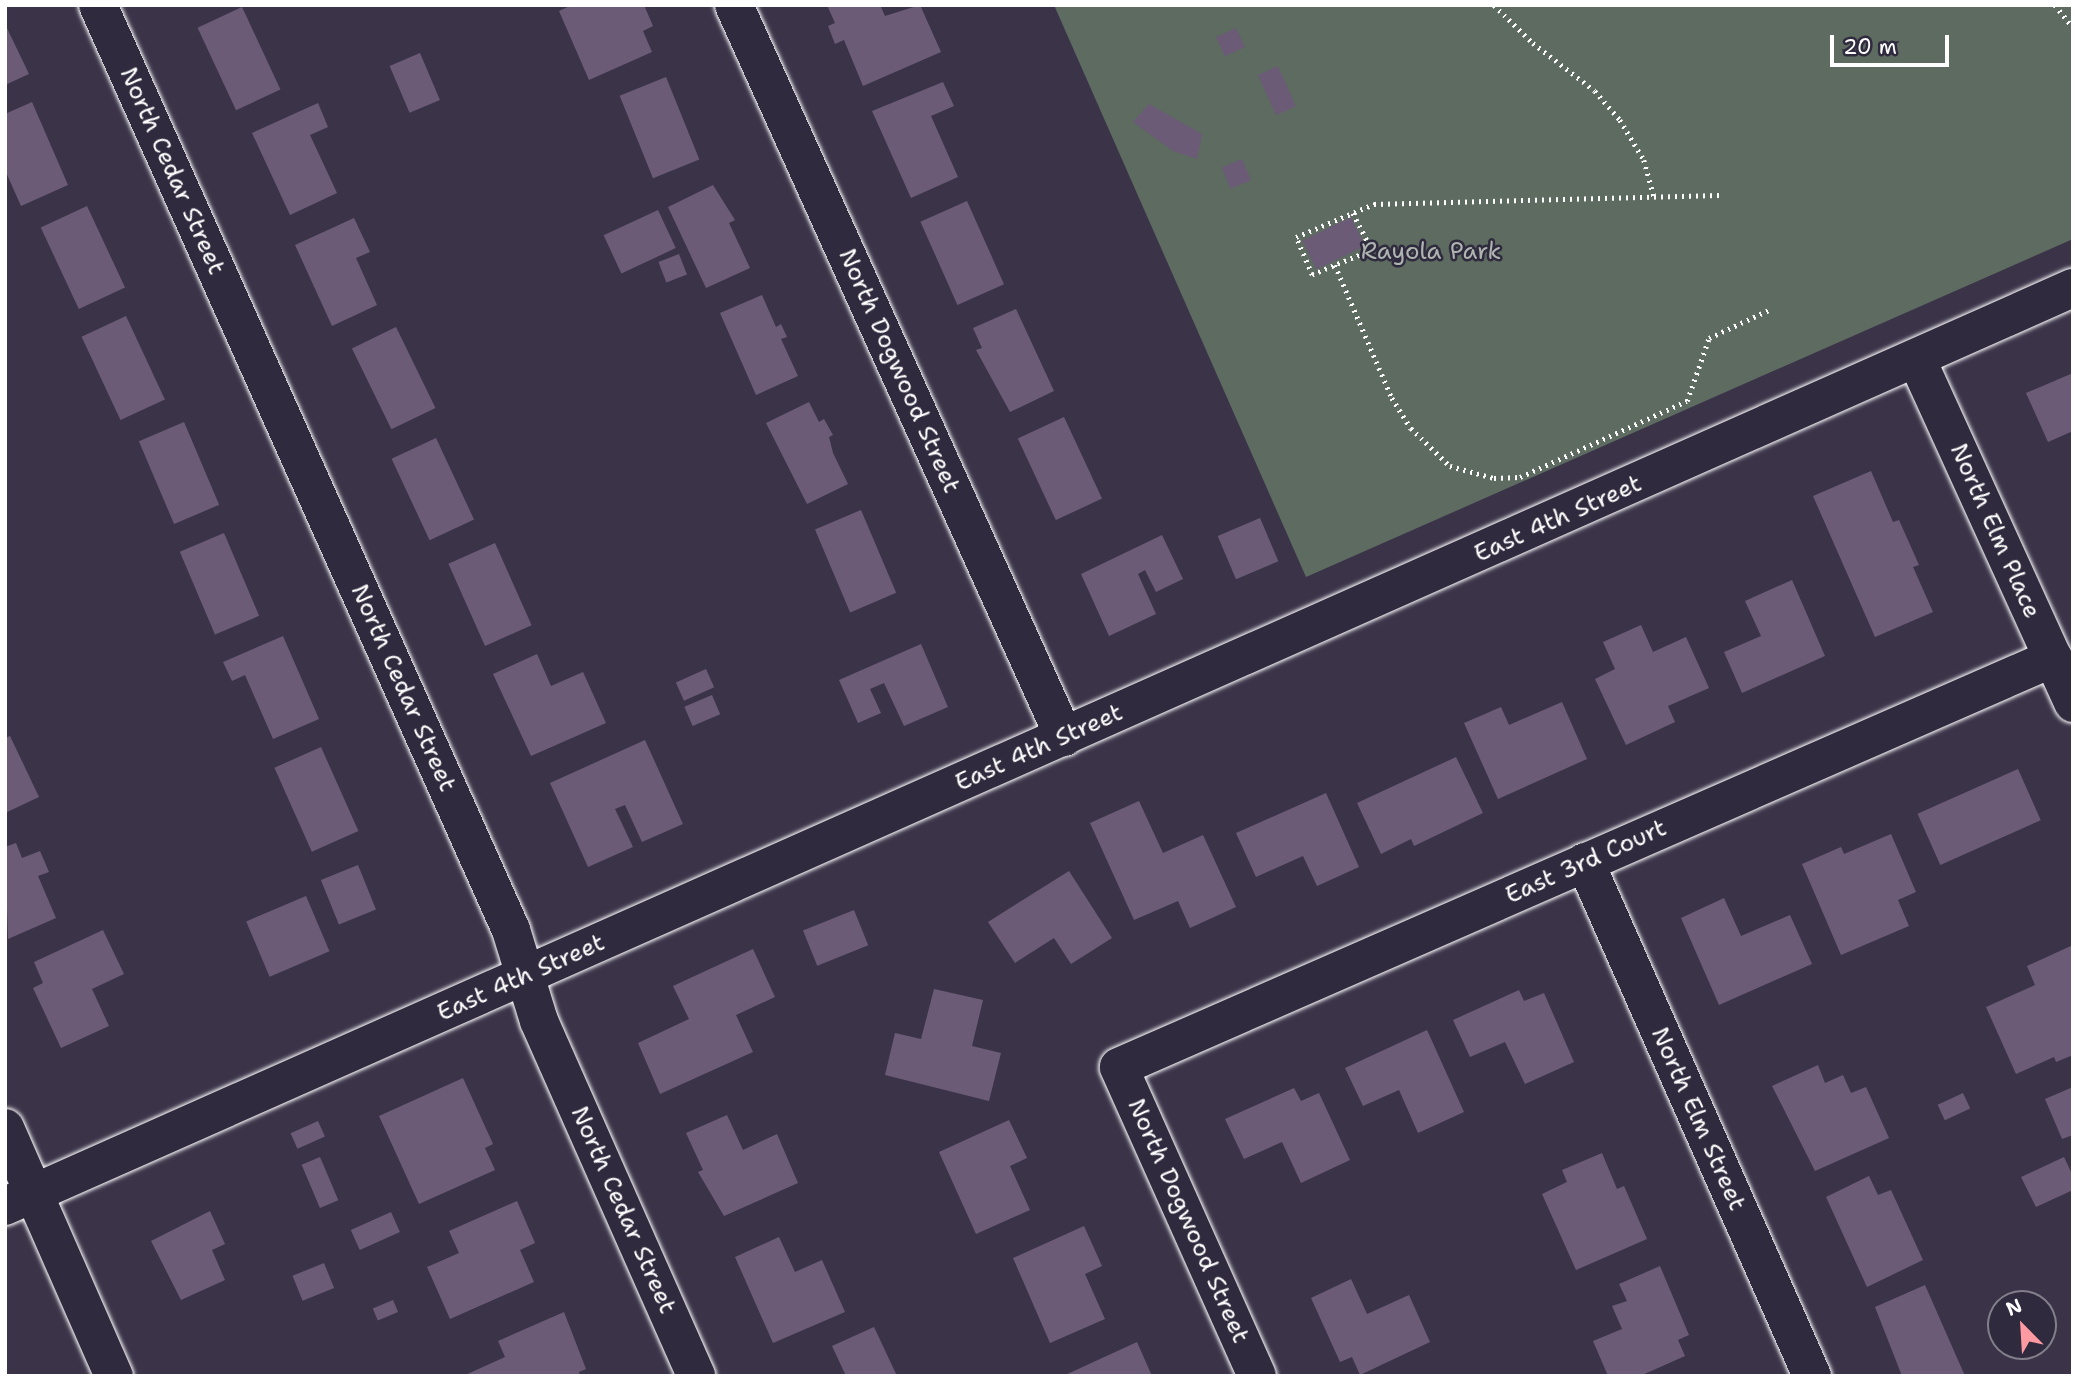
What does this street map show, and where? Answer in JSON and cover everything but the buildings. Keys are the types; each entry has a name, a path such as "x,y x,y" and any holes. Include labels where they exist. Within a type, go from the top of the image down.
{"street":[{"name":"North Cedar Street","path":"98,5 511,930 539,1021 696,1376"},
{"name":"North Dogwood Street","path":"734,5 1064,737"},
{"name":"East 4th Street","path":"20,1200 1917,360 2073,288"},
{"name":"North Elm Place","path":"1917,360 2073,703"},
{"name":"East 3rd Court","path":"1119,1067 2053,658"},
{"name":"North Elm Street","path":"1585,862 1812,1376"},
{"name":"North Dogwood Street","path":"1119,1067 1257,1376"},
{"path":"5,1128 20,1200 114,1376"}],"path":[{"path":"1494,5 1532,43 1595,92 1620,120 1644,160 1655,200"},
{"path":"2055,5 2073,27"},
{"path":"1353,213 1372,250 1312,275 1296,237 1374,204 1655,200 1720,195"},
{"path":"1335,265 1392,398 1411,428 1450,466 1494,478 1520,477 1687,401 1709,338 1769,310"}],"green space":[{"name":"Rayola Park","path":"1054,5 2073,5 2073,239 1306,577"}]}
